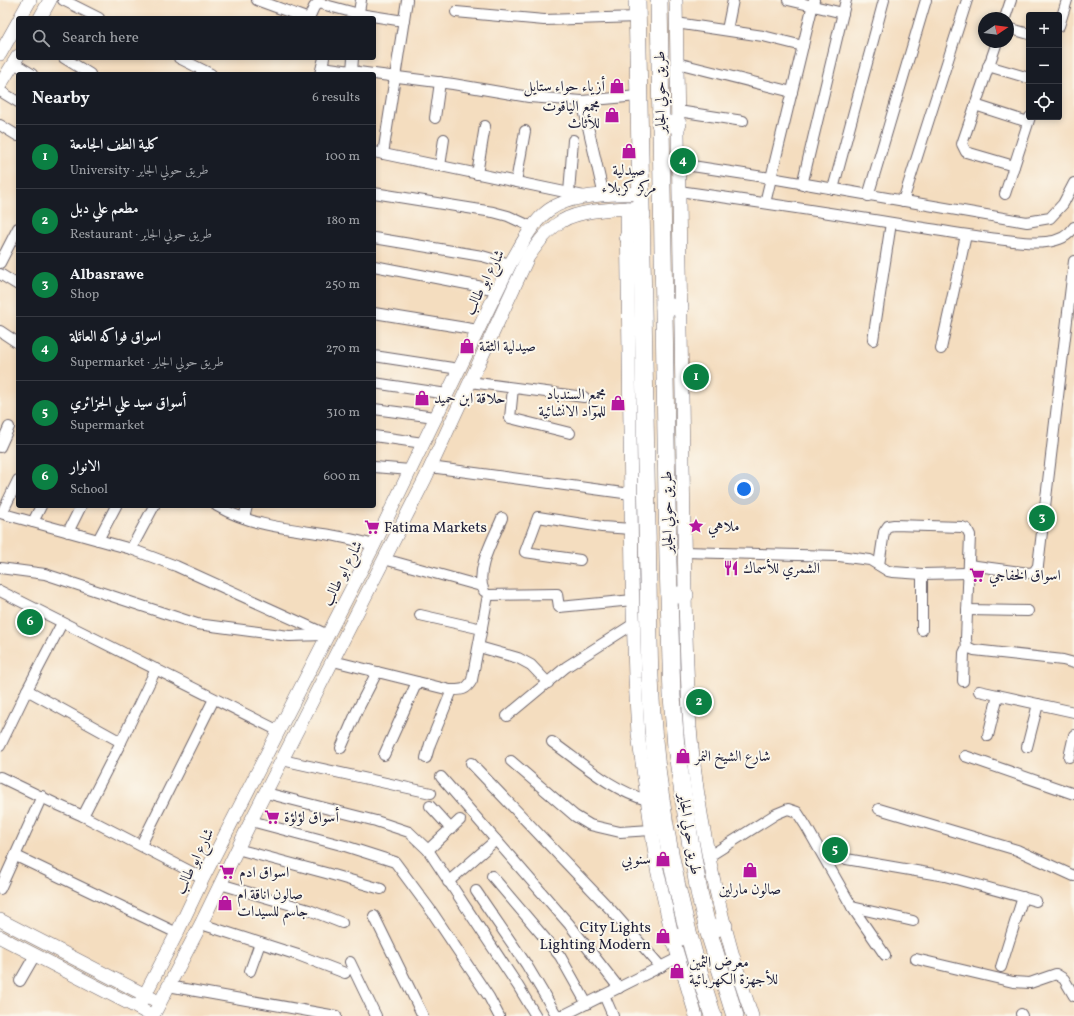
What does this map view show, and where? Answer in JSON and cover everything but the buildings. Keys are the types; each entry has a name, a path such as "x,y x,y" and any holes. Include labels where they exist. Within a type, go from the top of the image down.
{"highway":[{"name":"طريق حولي الجاير","path":"637,0 639,495 655,750 654,799 668,842 678,895 680,937 713,1016"},
{"name":"طريق حولي الجاير","path":"659,0 660,124 672,307 677,595 672,696 676,747 699,892 716,928 736,1016"},
{"path":"660,124 678,118"},
{"path":"628,237 638,206"},
{"path":"654,799 673,803 683,796"},
{"path":"668,842 672,837 678,835 684,836 690,840"}],"street":[{"path":"21,16 30,0"},
{"path":"41,16 50,0"},
{"path":"63,0 95,16"},
{"path":"257,0 301,16"},
{"path":"308,16 318,3 359,16 362,0"},
{"path":"407,0 395,77 379,153 590,197"},
{"path":"676,0 679,191 672,307 684,552 677,595 688,689 690,729 708,857 716,928 752,1016"},
{"path":"727,30 733,0"},
{"path":"788,0 813,3 843,12"},
{"path":"802,185 846,0"},
{"path":"833,189 884,0"},
{"path":"868,196 926,0"},
{"path":"903,201 967,0"},
{"path":"1007,12 1011,0"},
{"path":"1062,12 1064,1"},
{"path":"765,203 813,3"},
{"path":"456,12 544,20 638,18"},
{"path":"376,18 404,21"},
{"path":"676,23 763,36 803,46"},
{"path":"2,46 16,25"},
{"path":"1014,30 1026,33"},
{"path":"994,48 962,144 966,152 1014,166"},
{"path":"0,84 16,59"},
{"path":"17,60 30,72"},
{"path":"67,60 87,72"},
{"path":"183,60 207,72"},
{"path":"352,71 353,60"},
{"path":"677,63 792,92"},
{"path":"322,66 359,72"},
{"path":"988,66 1026,77"},
{"path":"376,74 440,82 529,97 582,101 638,96"},
{"path":"435,118 440,82"},
{"path":"0,91 16,101"},
{"path":"582,101 608,195 613,202 612,210"},
{"path":"975,105 1026,118"},
{"path":"678,118 743,121"},
{"path":"1005,194 1029,120"},
{"path":"0,125 16,135"},
{"path":"477,174 485,126"},
{"path":"516,182 525,132"},
{"path":"440,166 444,139"},
{"path":"568,193 573,140"},
{"path":"679,164 771,178 802,185 1027,222 1050,218 1063,204 1074,183"},
{"path":"679,191 966,235 1034,243 1064,238 1073,231"},
{"path":"376,193 494,212 508,216 532,227"},
{"name":"شارع ابو طالب","path":"608,195 638,206 575,215 562,220 540,241 528,257 430,467 251,821 201,924 154,1013 144,1013 146,995 203,878 374,546 510,264 532,227 548,210 572,200 608,195"},
{"path":"873,340 891,223"},
{"path":"0,263 16,232"},
{"path":"941,349 966,235"},
{"path":"628,237 639,495 632,529 635,678 638,734 654,799 651,830 657,869 680,937 678,958 696,1016"},
{"path":"376,238 482,256 510,264"},
{"path":"684,552 863,558 893,572 922,574 968,569 1029,573 1034,572 1038,566 1074,261"},
{"path":"376,266 498,290"},
{"path":"0,274 16,284"},
{"path":"376,313 478,330"},
{"path":"0,331 16,342"},
{"path":"376,356 459,369"},
{"path":"470,382 584,397"},
{"path":"376,383 447,394"},
{"path":"512,388 510,418 570,433"},
{"path":"376,409 435,417"},
{"path":"0,447 9,428"},
{"path":"376,436 423,442"},
{"path":"376,467 410,470"},
{"path":"430,467 639,495"},
{"path":"16,484 1,513 131,549 176,566 328,635"},
{"path":"33,522 40,508"},
{"path":"68,532 80,508"},
{"path":"98,540 115,508"},
{"path":"131,549 153,508"},
{"path":"221,508 261,524 343,537 374,546"},
{"path":"244,518 246,508"},
{"path":"580,560 525,552 538,517 602,527 632,529"},
{"path":"502,518 481,568 481,586 484,592 488,595 557,594 559,607 633,600"},
{"path":"879,565 885,528 888,526 962,527 967,529 970,535 967,647 964,653 963,681"},
{"path":"384,559 481,586"},
{"path":"0,568 45,574 197,624 289,636 328,635"},
{"path":"922,574 922,630"},
{"path":"0,591 279,731"},
{"path":"350,592 364,598"},
{"path":"333,661 452,690 462,690 469,686 472,680 488,595"},
{"path":"967,610 1028,611"},
{"path":"420,615 482,629"},
{"path":"0,746 62,623"},
{"path":"507,716 566,667 635,623"},
{"path":"479,647 518,658 531,665 548,683"},
{"path":"967,647 974,650 1063,660 1074,663"},
{"path":"83,816 156,669"},
{"path":"341,748 357,711 377,672"},
{"path":"384,755 417,682"},
{"path":"27,690 121,742"},
{"path":"426,758 430,744 452,690"},
{"path":"979,690 1074,712"},
{"path":"988,736 998,695"},
{"path":"142,845 214,698"},
{"path":"1027,747 1038,704"},
{"path":"1069,757 1074,735"},
{"path":"552,742 631,796 654,799"},
{"path":"965,756 1074,794"},
{"path":"282,760 431,793"},
{"path":"511,761 575,816 590,825 620,832 651,830"},
{"path":"471,763 612,911 661,967"},
{"path":"0,777 142,845 203,878"},
{"path":"441,777 569,924 619,988"},
{"path":"266,793 376,821 409,832 428,850 518,986 536,1016"},
{"path":"0,889 42,796"},
{"path":"430,806 451,829"},
{"path":"879,809 1017,850 1074,876"},
{"path":"708,857 776,814 788,810 797,812 852,907 885,955"},
{"path":"428,850 460,820"},
{"path":"251,821 345,846 395,862 432,912 499,1016"},
{"path":"448,882 496,840"},
{"path":"237,850 381,889"},
{"path":"823,855 945,876 1036,901"},
{"path":"16,856 177,933"},
{"path":"492,876 560,956 587,1004"},
{"path":"220,884 309,910 342,923"},
{"path":"476,891 562,1016 678,958"},
{"path":"1000,967 1023,897"},
{"path":"852,907 913,921"},
{"path":"374,916 424,1016"},
{"path":"0,920 160,1002"},
{"path":"201,924 298,955 345,973"},
{"path":"0,938 144,1013"},
{"path":"250,971 260,943"},
{"path":"20,981 35,956"},
{"path":"65,971 72,957"},
{"path":"916,959 1013,982 1030,982 1056,974 1064,980 1074,996"},
{"path":"350,962 376,1016"},
{"path":"168,986 336,1016"},
{"path":"604,995 613,1016"}],"place":[{"name":"أزياء حواء ستايل","path":"617,86"},
{"name":"مجمع الياقوت للأثاث","path":"612,115"},
{"name":"صيدلية مركز كربلاء","path":"629,151"},
{"name":"اسواق فواكه العائلة","path":"683,161"},
{"name":"صيدلية الثقة","path":"467,346"},
{"name":"كلية الطف الجامعة","path":"696,377"},
{"name":"حلاقة ابن حميد","path":"422,398"},
{"name":"مجمع السندباد للمواد الانشائية","path":"618,403"},
{"name":"Albasrawe","path":"1042,518"},
{"name":"ملاهي","path":"696,526"},
{"name":"Fatima Markets","path":"372,527"},
{"name":"الشمري للأسماك","path":"731,568"},
{"name":"اسواق الخفاجي","path":"977,575"},
{"name":"الانوار","path":"30,622"},
{"name":"مطعم علي دبل","path":"699,702"},
{"name":"شارع الشيخ النمر","path":"683,756"},
{"name":"أسواق لؤلؤة","path":"272,817"},
{"name":"أسواق سيد علي الجزائري","path":"835,850"},
{"name":"سنوبي","path":"663,859"},
{"name":"صالون مارلين","path":"750,870"},
{"name":"اسواق ادم","path":"227,872"},
{"name":"صالون اناقة ام جاسم للسيدات","path":"225,903"},
{"name":"City Lights Lighting Modern","path":"663,936"},
{"name":"معرض الثمين للأجهزة الكهربائية","path":"677,971"}]}
